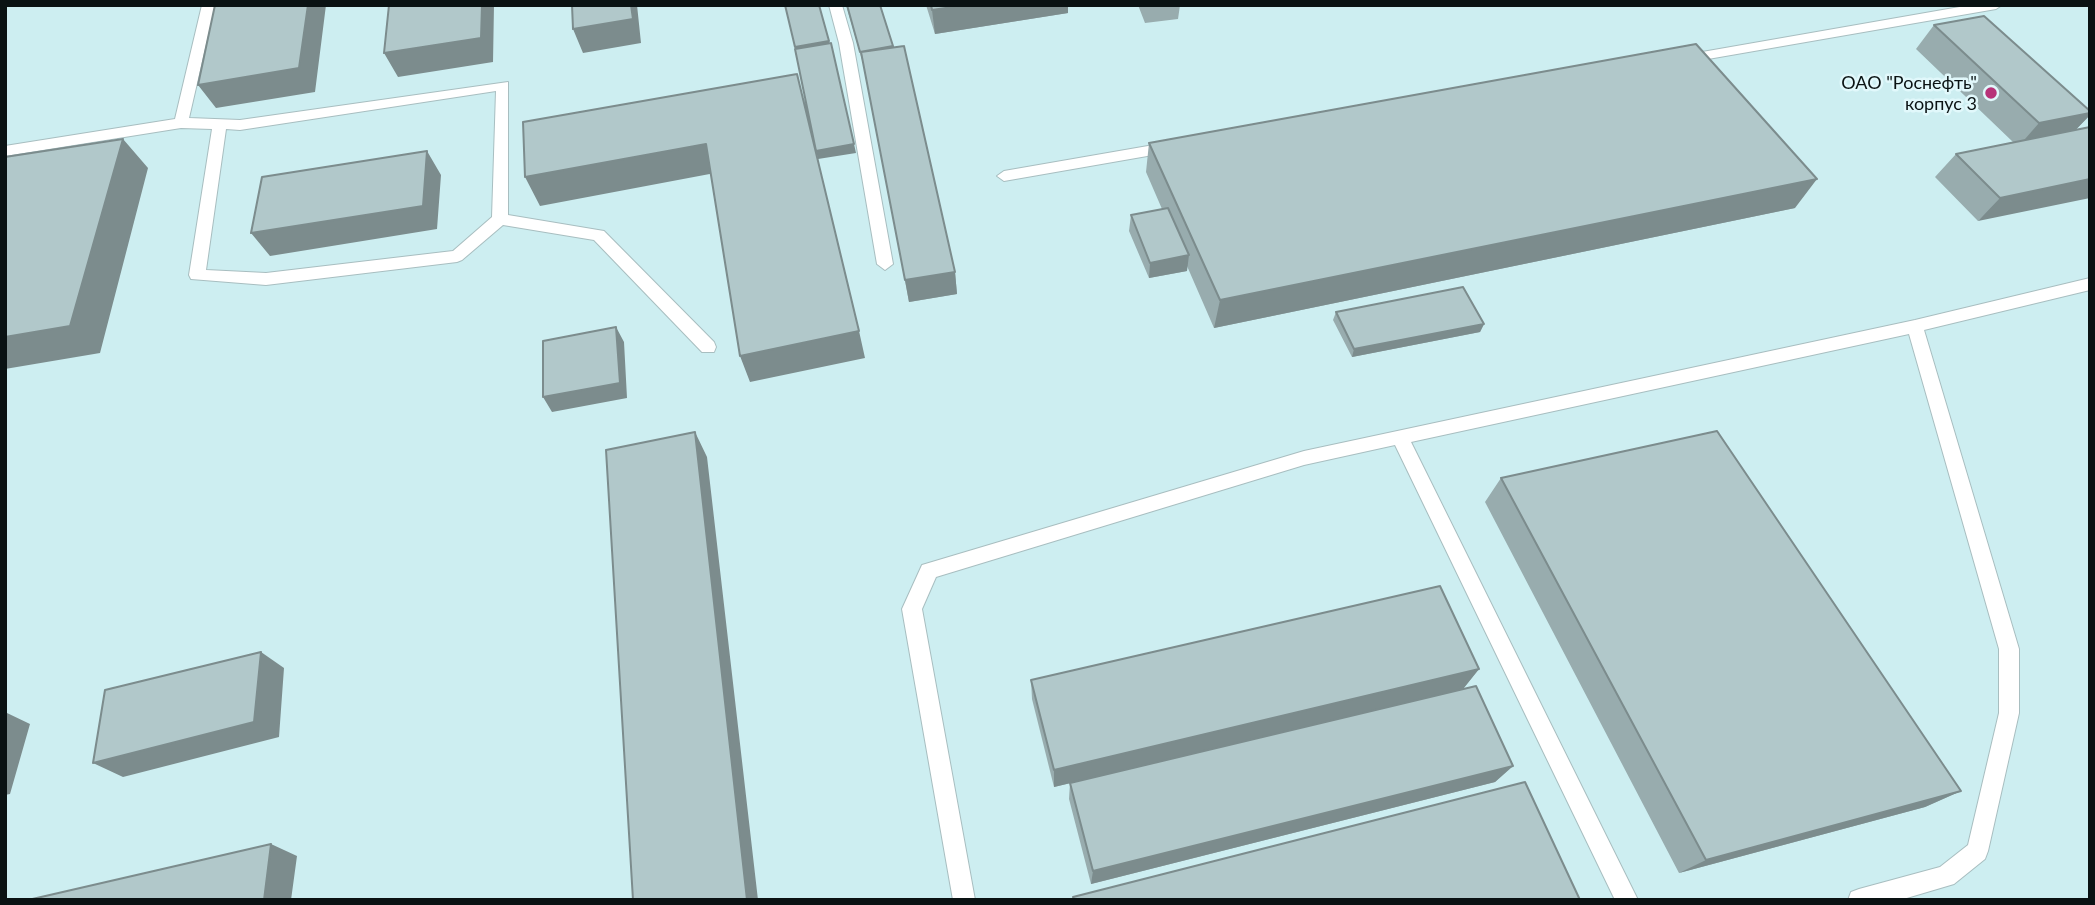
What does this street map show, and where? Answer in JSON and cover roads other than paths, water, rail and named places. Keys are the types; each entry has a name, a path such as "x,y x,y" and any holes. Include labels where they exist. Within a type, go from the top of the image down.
{"lane":[{"path":"181,123 209,5"},
{"path":"835,5 846,43 885,264"},
{"path":"1664,63 1996,5"},
{"path":"5,151 181,123 240,125 503,85 500,219 457,256 266,279 197,275 220,125"},
{"path":"1004,176 1182,145"},
{"path":"500,219 599,235 708,347"},
{"path":"964,900 912,609 929,571 1304,458 1915,326 2090,284"},
{"path":"1859,900 1946,876 1977,851 2009,713 2009,649 1915,326"},
{"path":"1401,439 1627,900"}],"place":[{"name":"ОАО \"Роснефть\" корпус 3","path":"1991,93"}]}
